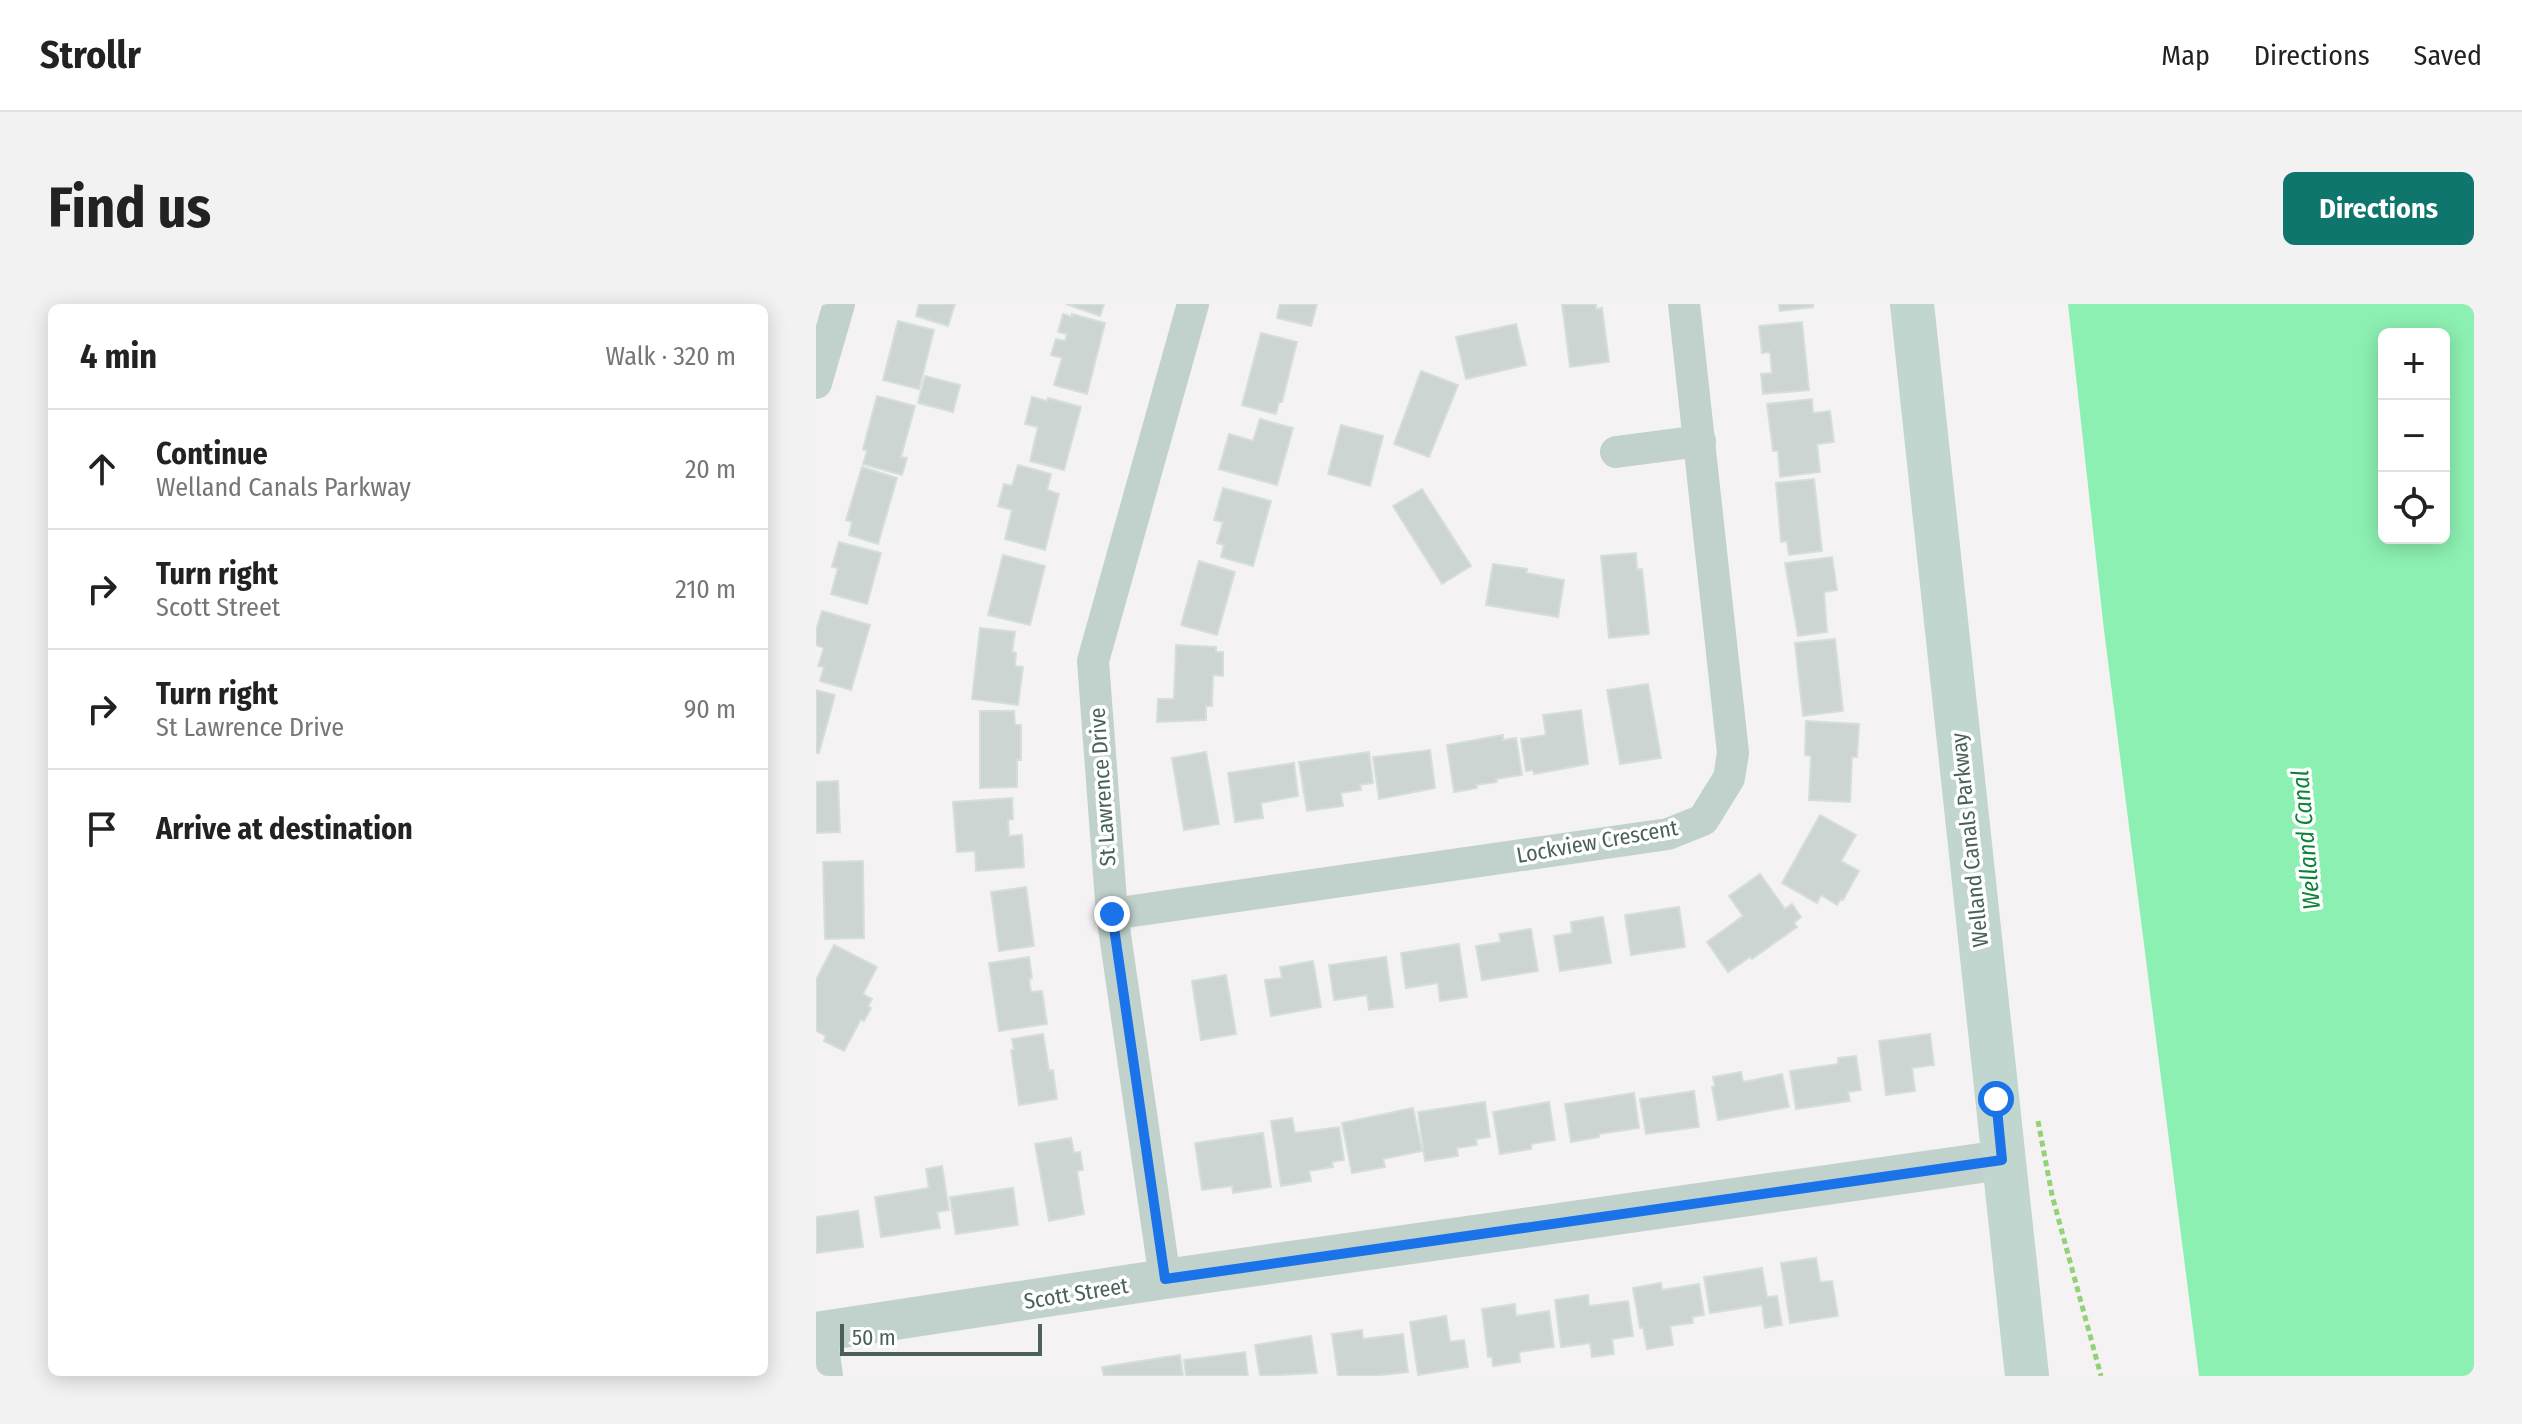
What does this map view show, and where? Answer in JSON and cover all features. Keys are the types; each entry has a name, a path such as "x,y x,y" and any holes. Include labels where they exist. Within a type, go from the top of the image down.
{"main road":[{"name":"Welland Canals Parkway","path":"1912,304 2027,1376"}],"street":[{"path":"816,383 839,304"},
{"name":"St Lawrence Drive","path":"1165,1279 1112,914 1093,661 1193,304"},
{"name":"Lockview Crescent","path":"1112,914 1668,834 1703,820 1729,778 1733,753 1684,304"},
{"path":"1616,452 1700,441"},
{"name":"Scott Street","path":"819,1332 1165,1279 2002,1160"},
{"path":"819,1332 827,1376"}],"path":[{"path":"2036,1109 2052,1195 2101,1376"}],"water":[{"name":"Welland Canal","path":"2068,304 2474,304 2474,1376 2199,1376 2104,630"}],"building":[{"path":"919,304 955,304 948,326 916,316"},
{"path":"1066,304 1104,304 1100,316"},
{"path":"1280,304 1317,304 1311,326 1277,318"},
{"path":"1562,304 1596,304 1596,309 1602,308 1609,362 1570,367"},
{"path":"1779,304 1813,304 1813,307 1780,311"},
{"path":"1063,314 1105,323 1087,394 1054,385 1062,358 1051,355 1056,339 1065,341 1067,334 1058,332"},
{"path":"898,321 934,330 919,389 883,380"},
{"path":"1802,322 1809,390 1763,394 1761,374 1772,373 1770,352 1762,353 1759,326"},
{"path":"1516,324 1526,365 1466,379 1456,337"},
{"path":"1261,333 1297,342 1276,414 1242,405"},
{"path":"1421,371 1458,385 1429,457 1394,444"},
{"path":"925,376 960,385 953,412 918,403"},
{"path":"877,396 915,406 901,457 907,458 902,475 863,464 867,451 863,449"},
{"path":"1032,397 1081,407 1064,470 1030,461 1038,427 1025,424"},
{"path":"1812,399 1813,413 1830,411 1834,442 1817,444 1820,472 1780,477 1778,451 1773,451 1767,404"},
{"path":"1260,419 1293,428 1277,485 1219,469 1229,434 1253,441"},
{"path":"1341,425 1383,436 1370,486 1328,474"},
{"path":"1018,465 1051,474 1047,490 1059,494 1045,550 1005,539 1012,510 998,506 1004,484 1012,486"},
{"path":"862,467 897,478 878,544 849,535 852,522 846,520"},
{"path":"1814,479 1822,551 1789,555 1787,541 1781,542 1776,483"},
{"path":"1223,488 1271,501 1253,566 1221,557 1224,545 1217,543 1223,522 1214,520"},
{"path":"1422,489 1471,566 1442,584 1393,506"},
{"path":"839,542 881,553 867,604 831,594 838,568 832,567"},
{"path":"1636,553 1637,570 1642,569 1649,634 1609,638 1601,556"},
{"path":"1003,555 1045,566 1030,625 988,615"},
{"path":"1832,557 1837,590 1824,592 1827,632 1798,636 1785,563"},
{"path":"1199,561 1235,572 1217,635 1181,625"},
{"path":"1493,564 1527,569 1526,573 1564,580 1558,617 1486,605"},
{"path":"822,611 870,625 851,690 820,681 824,667 818,666 824,648 816,645 816,630"},
{"path":"980,628 1015,632 1012,652 1016,653 1015,666 1023,667 1018,705 972,699"},
{"path":"1835,639 1843,711 1803,716 1795,643"},
{"path":"1176,645 1216,647 1216,652 1223,652 1223,676 1213,675 1212,706 1206,706 1206,720 1157,722 1158,699 1174,699"},
{"path":"1648,684 1661,758 1620,764 1607,690"},
{"path":"816,690 835,695 819,753 816,753"},
{"path":"1581,710 1588,764 1534,774 1533,770 1526,771 1521,739 1546,735 1543,715"},
{"path":"980,711 1014,711 1015,725 1021,725 1017,787 980,788"},
{"path":"1806,721 1859,724 1857,757 1852,757 1850,802 1809,800 1811,756 1805,755"},
{"path":"1503,735 1503,740 1516,738 1522,775 1496,779 1497,782 1454,792 1447,745"},
{"path":"1430,750 1435,788 1379,799 1373,757"},
{"path":"1206,752 1219,824 1184,830 1172,758"},
{"path":"1369,752 1373,783 1360,785 1361,790 1341,793 1343,806 1307,811 1299,762"},
{"path":"1294,763 1298,796 1261,803 1263,818 1235,822 1228,773"},
{"path":"838,781 840,832 816,833 816,782"},
{"path":"1012,798 1013,819 1008,820 1009,836 1022,835 1024,867 976,871 975,851 957,852 953,802"},
{"path":"1820,815 1856,835 1841,861 1859,871 1837,905 1821,895 1817,903 1782,883"},
{"path":"863,861 864,938 825,939 823,862"},
{"path":"1760,874 1785,909 1792,904 1801,917 1794,923 1797,927 1728,972 1707,942 1743,916 1729,896"},
{"path":"1026,887 1034,946 999,951 991,892"},
{"path":"1679,907 1685,947 1631,955 1625,915"},
{"path":"1603,917 1611,963 1560,971 1554,936 1572,933 1571,922"},
{"path":"1531,929 1538,971 1482,980 1476,946 1501,942 1499,934"},
{"path":"1459,944 1467,997 1440,1001 1438,983 1406,988 1401,953"},
{"path":"834,945 877,967 863,994 872,999 868,1006 871,1008 864,1021 861,1019 844,1051 824,1041 826,1036 816,1031 816,980"},
{"path":"1029,957 1031,992 1042,991 1047,1024 999,1031 989,963"},
{"path":"1386,957 1393,1007 1369,1010 1367,995 1334,1000 1329,965"},
{"path":"1313,961 1321,1007 1271,1016 1265,980 1282,978 1280,967"},
{"path":"1226,975 1236,1034 1201,1040 1192,981"},
{"path":"1043,1034 1057,1099 1019,1105 1012,1039"},
{"path":"1930,1034 1934,1065 1912,1068 1915,1091 1886,1095 1879,1041"},
{"path":"1856,1056 1861,1090 1848,1092 1850,1101 1796,1109 1790,1071 1838,1064 1838,1058"},
{"path":"1741,1072 1743,1082 1782,1074 1789,1107 1718,1120 1713,1077"},
{"path":"1694,1091 1699,1127 1646,1134 1640,1099"},
{"path":"1634,1093 1639,1128 1571,1142 1565,1104"},
{"path":"1485,1102 1490,1137 1476,1139 1477,1145 1457,1148 1458,1156 1425,1161 1418,1112"},
{"path":"1549,1102 1555,1140 1531,1144 1531,1149 1500,1154 1493,1112"},
{"path":"1413,1108 1422,1151 1383,1159 1385,1167 1352,1173 1342,1123"},
{"path":"1292,1118 1295,1133 1339,1127 1344,1160 1332,1162 1333,1167 1309,1171 1311,1181 1281,1186 1271,1121"},
{"path":"1263,1133 1271,1187 1233,1193 1232,1186 1202,1190 1195,1143"},
{"path":"1071,1138 1074,1153 1080,1152 1083,1170 1077,1171 1084,1214 1049,1221 1035,1144"},
{"path":"942,1166 949,1210 937,1212 940,1228 881,1237 875,1197 929,1188 926,1169"},
{"path":"1013,1188 1018,1225 956,1234 950,1197"},
{"path":"858,1211 863,1247 816,1253 816,1217"},
{"path":"1816,1258 1820,1282 1832,1281 1838,1316 1790,1323 1781,1263"},
{"path":"1762,1268 1767,1297 1777,1296 1782,1325 1765,1328 1762,1305 1710,1313 1704,1277"},
{"path":"1661,1283 1662,1290 1699,1284 1704,1315 1692,1317 1693,1323 1670,1326 1673,1345 1647,1349 1633,1288"},
{"path":"1588,1295 1589,1306 1628,1301 1633,1336 1612,1339 1614,1354 1592,1357 1590,1343 1561,1347 1555,1300"},
{"path":"1515,1304 1516,1316 1549,1311 1554,1347 1519,1352 1520,1362 1493,1366 1492,1357 1488,1357 1482,1309"},
{"path":"1446,1316 1450,1342 1464,1340 1468,1367 1418,1375 1410,1322"},
{"path":"1362,1330 1363,1339 1403,1334 1408,1372 1338,1376 1332,1334"},
{"path":"1311,1336 1317,1373 1260,1376 1255,1345"},
{"path":"1245,1352 1248,1376 1186,1376 1184,1360"},
{"path":"1180,1355 1183,1376 1104,1376 1102,1367"}],"route":[{"path":"1112,914 1165,1279 2002,1160 1996,1099"}]}
